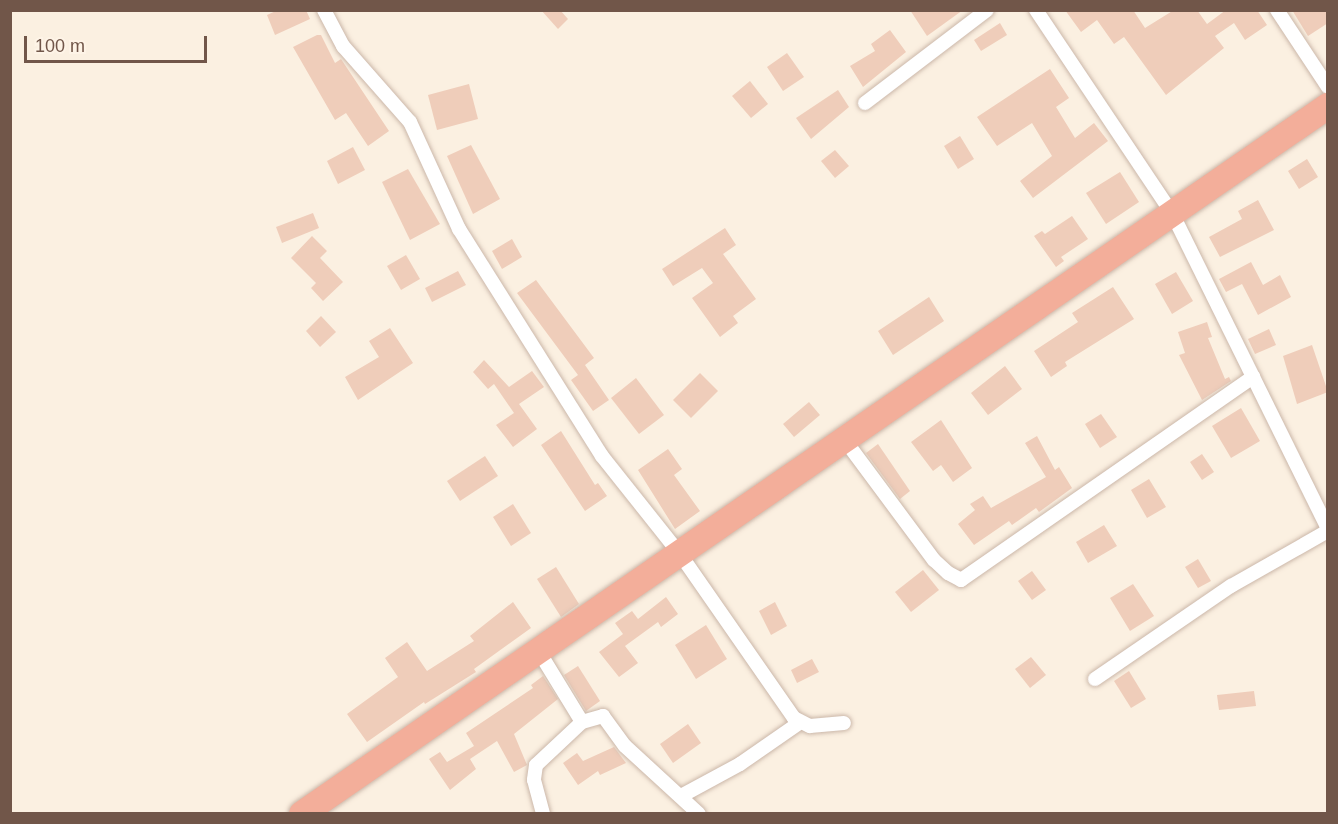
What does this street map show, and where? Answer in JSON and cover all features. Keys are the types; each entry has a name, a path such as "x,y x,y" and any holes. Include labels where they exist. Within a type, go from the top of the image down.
{"highway":[{"path":"302,813 1328,106"}],"street":[{"path":"324,10 343,46 410,122 459,230 592,442 680,554 799,723"},
{"path":"865,103 987,10"},
{"path":"1036,10 1172,213 1328,530 1232,586 1095,679"},
{"path":"1277,10 1328,87"},
{"path":"844,439 934,560 948,573 961,580 1253,377"},
{"path":"538,650 582,722"},
{"path":"543,813 534,780 536,765 582,722 603,716 625,746 699,813"},
{"path":"681,796 740,764 799,723 844,723"}],"building":[{"path":"278,10 306,10 310,19 275,35 267,15"},
{"path":"541,10 560,10 568,19 558,29"},
{"path":"910,10 963,10 927,36"},
{"path":"1065,10 1133,10 1145,28 1174,10 1197,10 1207,24 1226,10 1257,10 1267,25 1245,40 1234,23 1215,36 1224,48 1166,95 1124,37 1114,44 1097,20 1081,32"},
{"path":"1292,10 1328,10 1328,23 1308,36"},
{"path":"1000,23 1007,35 981,51 974,40"},
{"path":"890,30 906,52 863,87 850,66 875,51 871,44"},
{"path":"321,35 335,63 341,59 389,131 368,146 346,113 335,120 293,47"},
{"path":"787,53 804,77 783,91 767,67"},
{"path":"1050,69 1069,98 1056,107 1075,138 1094,123 1108,141 1033,198 1020,181 1052,156 1032,123 997,146 977,117"},
{"path":"750,81 768,104 751,118 732,96"},
{"path":"469,84 478,119 437,130 428,95"},
{"path":"838,90 849,107 811,139 796,118"},
{"path":"960,136 974,159 958,169 944,146"},
{"path":"471,145 500,199 473,214 447,156"},
{"path":"353,147 365,170 338,184 327,161"},
{"path":"835,150 849,166 835,178 821,161"},
{"path":"1307,159 1318,177 1299,189 1288,171"},
{"path":"408,169 440,224 410,240 382,182"},
{"path":"1120,172 1139,202 1106,224 1086,193"},
{"path":"1258,200 1274,230 1220,257 1209,237 1242,219 1238,211"},
{"path":"313,213 319,228 282,243 276,227"},
{"path":"1072,216 1088,239 1061,257 1064,261 1056,267 1034,236 1042,231 1045,234"},
{"path":"725,228 736,245 723,254 756,299 733,316 738,323 720,337 692,298 713,283 702,268 673,286 662,269"},
{"path":"312,236 327,251 320,258 343,282 323,301 311,288 316,283 291,258"},
{"path":"512,239 522,257 502,269 492,251"},
{"path":"406,255 420,279 401,290 387,266"},
{"path":"1251,262 1263,285 1280,275 1291,297 1258,315 1242,284 1226,292 1219,279"},
{"path":"458,271 466,285 432,302 425,288"},
{"path":"1176,272 1193,301 1172,314 1155,284"},
{"path":"536,280 594,358 585,365 609,400 593,411 571,380 578,375 517,293"},
{"path":"1113,287 1134,319 1065,362 1067,366 1051,377 1034,351 1078,322 1072,313"},
{"path":"929,297 944,321 893,355 878,331"},
{"path":"321,316 336,332 320,347 306,331"},
{"path":"1207,322 1212,337 1208,338 1225,379 1229,377 1231,381 1202,400 1179,355 1185,353 1178,332"},
{"path":"390,328 413,363 358,400 345,377 379,357 369,341"},
{"path":"1269,329 1276,345 1255,354 1248,339"},
{"path":"1312,345 1328,392 1297,404 1283,356"},
{"path":"484,360 509,387 532,371 544,387 519,404 537,429 513,447 496,425 514,413 494,384 488,389 473,372"},
{"path":"1005,366 1022,389 988,415 971,393"},
{"path":"700,373 718,391 691,418 673,400"},
{"path":"636,378 664,415 639,434 611,398"},
{"path":"809,402 820,415 794,437 783,424"},
{"path":"1241,408 1260,441 1231,458 1212,426"},
{"path":"1101,414 1117,437 1100,448 1085,424"},
{"path":"941,420 972,468 953,482 941,465 933,471 911,442"},
{"path":"561,431 595,485 598,483 607,496 585,511 541,445"},
{"path":"1037,436 1055,470 1059,467 1072,488 1039,512 1036,508 1012,525 1009,521 974,545 958,524 975,510 970,504 983,496 991,508 1046,477 1025,443"},
{"path":"878,444 910,491 900,499 866,453"},
{"path":"668,449 682,469 674,475 700,511 675,529 638,470"},
{"path":"1202,454 1214,472 1202,480 1190,462"},
{"path":"485,456 498,476 460,501 447,481"},
{"path":"1149,479 1166,507 1147,518 1131,490"},
{"path":"513,504 531,533 511,546 493,517"},
{"path":"1104,525 1117,546 1088,563 1076,542"},
{"path":"1198,559 1211,581 1198,588 1185,567"},
{"path":"556,567 579,604 561,617 537,579"},
{"path":"923,570 939,590 911,612 895,592"},
{"path":"1032,571 1046,590 1032,600 1018,581"},
{"path":"1133,584 1154,616 1130,631 1110,598"},
{"path":"666,597 678,614 661,627 658,622 625,646 638,663 619,677 599,652 623,634 615,623 632,611 638,619"},
{"path":"513,602 531,628 474,669 476,672 425,704 424,702 367,742 347,714 398,677 385,658 407,642 427,671 474,641 470,636"},
{"path":"775,602 787,626 771,635 759,611"},
{"path":"706,625 727,659 696,679 675,645"},
{"path":"1031,657 1046,675 1030,688 1015,669"},
{"path":"812,659 819,672 797,683 791,670"},
{"path":"578,666 600,701 586,711 564,675"},
{"path":"1129,671 1146,699 1131,708 1114,681"},
{"path":"543,676 558,699 514,734 527,765 514,772 497,741 470,759 476,769 450,790 429,759 440,752 447,762 474,746 466,733 533,688 531,685"},
{"path":"1254,691 1256,706 1219,710 1217,695"},
{"path":"688,724 701,743 673,763 660,744"},
{"path":"614,747 626,763 600,775 598,771 578,785 563,763 577,753 583,761"}]}
